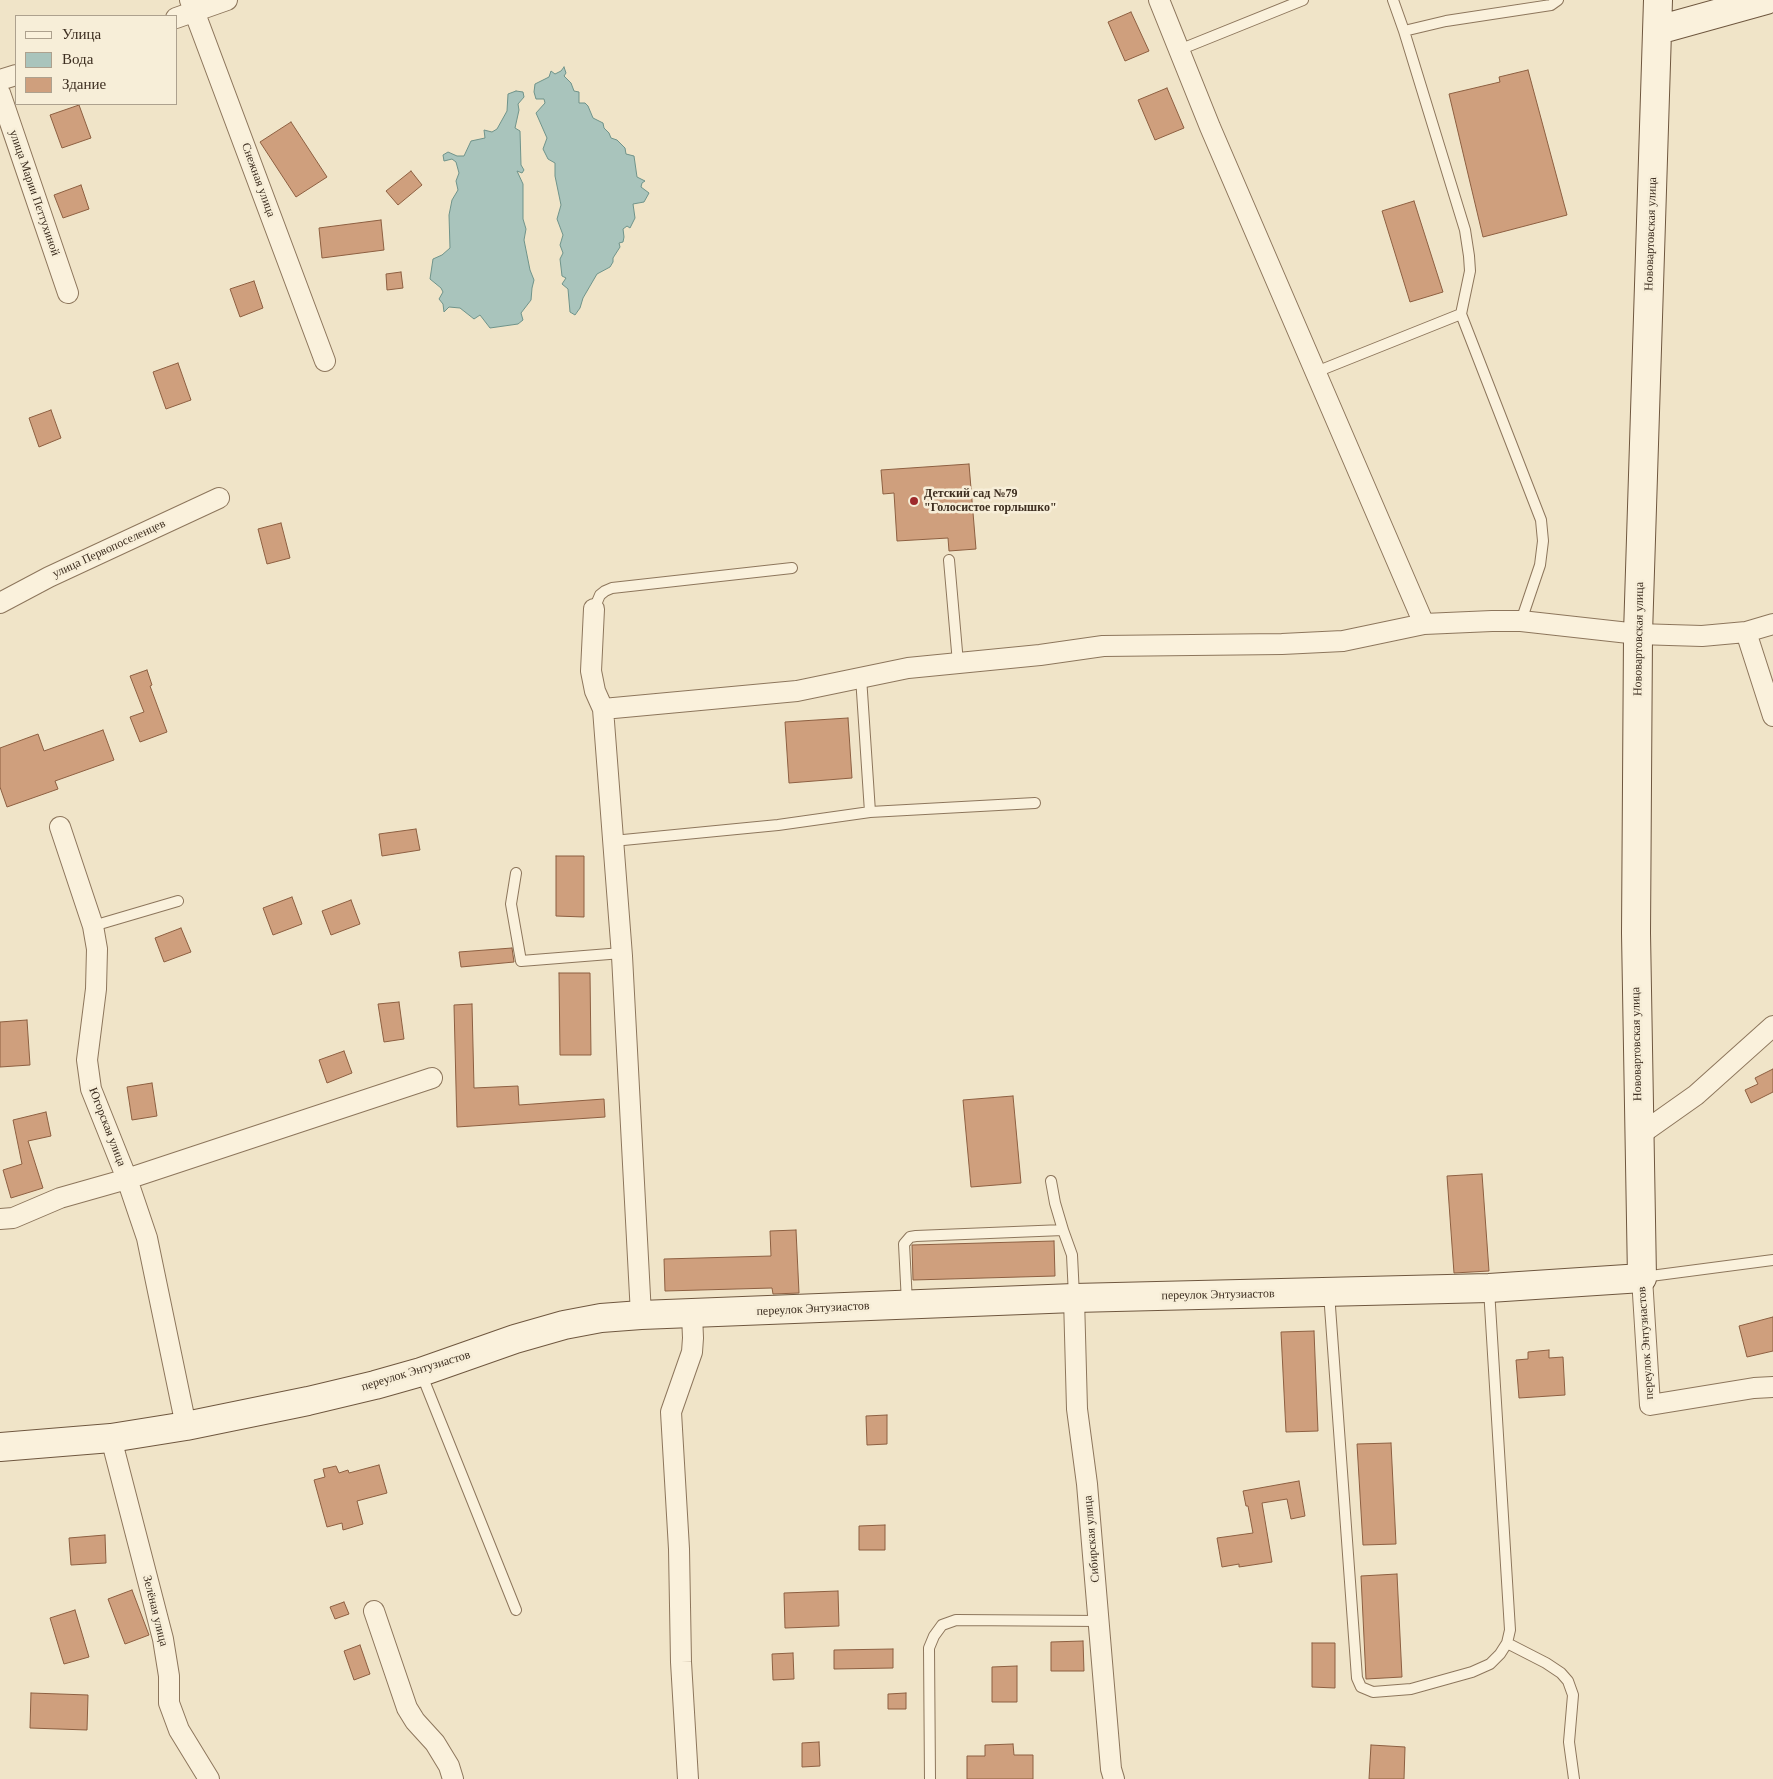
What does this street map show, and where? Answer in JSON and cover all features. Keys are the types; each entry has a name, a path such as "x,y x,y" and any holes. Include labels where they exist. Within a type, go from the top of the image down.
{"main road":[{"name":"Нововартовская улица","path":"1654,1276 1638,1136 1636,933 1638,634 1658,0"},
{"path":"1658,30 1766,0"},
{"name":"переулок Энтузиастов","path":"0,1446 111,1438 186,1426 308,1401 421,1372 515,1339 564,1325 601,1318 1074,1298 1489,1288 1654,1276"}],"street":[{"path":"187,10 227,0"},
{"path":"1159,0 1210,127 1424,624"},
{"name":"Снежная улица","path":"187,10 325,361"},
{"path":"0,80 15,74"},
{"name":"улица Марии Петтухиной","path":"0,94 68,293"},
{"name":"улица Первопоселенцев","path":"0,603 49,577 219,498"},
{"path":"594,609 591,670 595,691 603,709 622,953 641,1315"},
{"path":"603,709 797,691 908,668 1040,655 1103,646 1282,644 1343,641 1424,624 1521,621 1638,634 1702,636 1746,632 1773,624"},
{"path":"1746,632 1773,716"},
{"name":"Югорская улица","path":"60,827 93,926 97,949 96,989 87,1060 92,1089 127,1179 147,1238 186,1426"},
{"path":"1638,1136 1696,1095 1773,1026"},
{"path":"0,1220 13,1218 60,1198 127,1179 432,1078"},
{"name":"переулок Энтузиастов","path":"1654,1276 1650,1405 1754,1388 1773,1387"},
{"name":"Сибирская улица","path":"1074,1298 1077,1409 1100,1620 1111,1770 1114,1779"},
{"path":"688,1779 681,1662 679,1549 671,1412 692,1352 692,1314"},
{"name":"Зелёная улица","path":"111,1438 163,1639 169,1676 170,1703 179,1730 209,1779"},
{"path":"374,1611 406,1708 435,1743 449,1766 453,1779"}],"lane":[{"path":"1179,50 1303,0"},
{"path":"1393,0 1404,30 1465,230 1470,272 1460,314 1541,520 1543,541 1540,565 1521,621"},
{"path":"1404,30 1446,21 1551,4 1558,0"},
{"path":"1316,372 1460,314"},
{"path":"949,560 958,663"},
{"path":"594,609 600,595 612,588 792,568"},
{"path":"861,677 870,812"},
{"path":"613,841 778,825 870,812 1035,803"},
{"path":"516,873 511,904 521,961 622,953"},
{"path":"93,926 178,901"},
{"path":"1051,1181 1055,1203 1072,1255 1074,1298"},
{"path":"907,1304 904,1244 910,1237 1063,1230"},
{"path":"1654,1276 1773,1260"},
{"path":"1329,1292 1358,1684 1366,1690 1373,1692 1427,1686 1472,1672 1490,1664 1507,1643 1510,1630 1489,1288"},
{"path":"421,1372 516,1610"},
{"path":"930,1779 929,1648 934,1636 942,1625 956,1620 1100,1620"},
{"path":"1507,1643 1546,1663 1561,1673 1568,1681 1573,1695 1569,1742 1574,1779"}],"water":[{"path":"564,67 566,73 564,76 571,83 574,91 579,92 579,103 585,103 593,118 603,123 611,138 617,140 625,148 626,154 634,156 637,177 645,181 641,187 649,193 644,202 633,204 635,218 630,228 627,226 623,229 623,242 619,243 620,247 613,258 613,262 610,267 597,274 575,315 570,312 568,289 562,284 566,278 562,276 560,259 563,253 560,245 563,235 557,219 561,205 555,176 555,163 548,159 543,149 547,138 536,113 545,103 544,99 536,99 534,92 535,84 549,77 551,71 555,74"},
{"path":"516,91 523,92 524,97 518,104 519,110 515,128 520,131 521,165 524,170 522,173 517,171 523,184 523,219 526,229 524,240 534,280 531,300 521,313 523,320 518,324 490,328 480,315 474,319 460,308 449,307 444,312 443,304 439,299 443,292 430,279 433,259 442,255 450,248 449,215 452,200 458,190 456,181 459,173 456,162 452,159 444,161 443,155 448,152 457,156 464,156 471,141 485,138 484,130 492,132 497,129 507,111 508,94"}],"building":[{"path":"1131,12 1149,51 1125,61 1108,22"},
{"path":"1528,70 1567,215 1483,237 1449,94 1500,82 1499,77"},
{"path":"1167,88 1184,128 1155,140 1138,100"},
{"path":"79,105 91,138 62,148 50,115"},
{"path":"291,122 327,177 296,197 260,142"},
{"path":"411,171 422,185 398,205 386,191"},
{"path":"81,185 89,209 63,218 54,195"},
{"path":"1414,201 1443,292 1410,302 1382,211"},
{"path":"381,220 384,250 322,258 319,228"},
{"path":"401,272 403,288 387,290 386,274"},
{"path":"254,281 263,308 240,317 230,289"},
{"path":"178,363 191,400 166,409 153,372"},
{"path":"51,410 61,438 39,447 29,418"},
{"path":"969,464 976,549 949,551 948,538 897,541 894,493 883,494 881,470"},
{"path":"281,523 290,558 267,564 258,529"},
{"path":"147,670 152,685 150,686 167,732 140,742 130,717 144,712 130,676"},
{"path":"848,718 852,778 789,783 785,722"},
{"path":"103,730 114,760 55,781 58,789 7,807 0,787 0,748 38,734 44,751"},
{"path":"416,829 420,850 382,856 379,834"},
{"path":"556,856 584,856 584,917 556,916"},
{"path":"292,897 302,924 273,935 263,908"},
{"path":"351,900 360,924 331,935 322,911"},
{"path":"181,928 191,952 164,962 155,938"},
{"path":"512,948 514,962 461,967 459,952"},
{"path":"559,973 590,973 591,1055 560,1055"},
{"path":"399,1002 404,1039 384,1042 378,1004"},
{"path":"472,1004 474,1088 518,1086 519,1105 604,1099 605,1117 457,1127 454,1005"},
{"path":"27,1020 30,1065 0,1067 0,1022"},
{"path":"344,1051 352,1073 327,1083 319,1060"},
{"path":"1773,1069 1773,1092 1751,1103 1745,1090 1758,1084 1755,1078"},
{"path":"152,1083 157,1116 132,1120 127,1087"},
{"path":"1013,1096 1021,1183 971,1187 963,1100"},
{"path":"46,1112 51,1136 28,1141 43,1188 11,1198 3,1170 22,1164 13,1120"},
{"path":"1482,1174 1489,1271 1454,1273 1447,1176"},
{"path":"796,1230 799,1293 773,1294 772,1288 665,1291 664,1259 771,1256 770,1231"},
{"path":"1054,1241 1055,1276 913,1280 912,1245"},
{"path":"1773,1317 1773,1351 1747,1357 1739,1326"},
{"path":"1314,1331 1318,1431 1286,1432 1281,1332"},
{"path":"1549,1350 1549,1358 1563,1357 1565,1395 1519,1398 1516,1360 1528,1359 1528,1352"},
{"path":"887,1415 887,1444 867,1445 866,1416"},
{"path":"1391,1443 1396,1544 1363,1545 1357,1444"},
{"path":"379,1465 387,1493 357,1501 363,1524 343,1530 342,1523 327,1527 314,1480 325,1477 323,1469 336,1466 339,1473 348,1470 349,1473"},
{"path":"1299,1481 1305,1516 1291,1519 1287,1499 1262,1503 1272,1562 1239,1567 1239,1564 1222,1567 1217,1538 1253,1533 1243,1491"},
{"path":"885,1525 885,1550 859,1550 859,1526"},
{"path":"105,1535 106,1563 71,1565 69,1538"},
{"path":"1397,1574 1402,1677 1366,1679 1361,1576"},
{"path":"132,1590 149,1635 125,1644 108,1599"},
{"path":"838,1591 839,1626 785,1628 784,1593"},
{"path":"344,1602 349,1614 335,1619 330,1607"},
{"path":"75,1610 89,1657 64,1664 50,1618"},
{"path":"1083,1641 1084,1671 1051,1671 1051,1642"},
{"path":"1312,1643 1335,1643 1335,1688 1312,1687"},
{"path":"360,1645 370,1674 354,1680 344,1651"},
{"path":"893,1649 893,1668 834,1669 834,1650"},
{"path":"793,1653 794,1679 773,1680 772,1654"},
{"path":"1017,1666 1017,1702 992,1702 992,1667"},
{"path":"31,1693 88,1695 87,1730 30,1728"},
{"path":"906,1693 906,1709 888,1709 888,1694"},
{"path":"819,1742 820,1766 802,1767 802,1743"},
{"path":"1013,1744 1014,1755 1033,1755 1033,1779 967,1779 967,1756 985,1756 985,1745"},
{"path":"1371,1745 1405,1747 1404,1779 1369,1779"}],"place":[{"name":"Детский сад №79 \"Голосистое горлышко\"","path":"914,501"}]}
